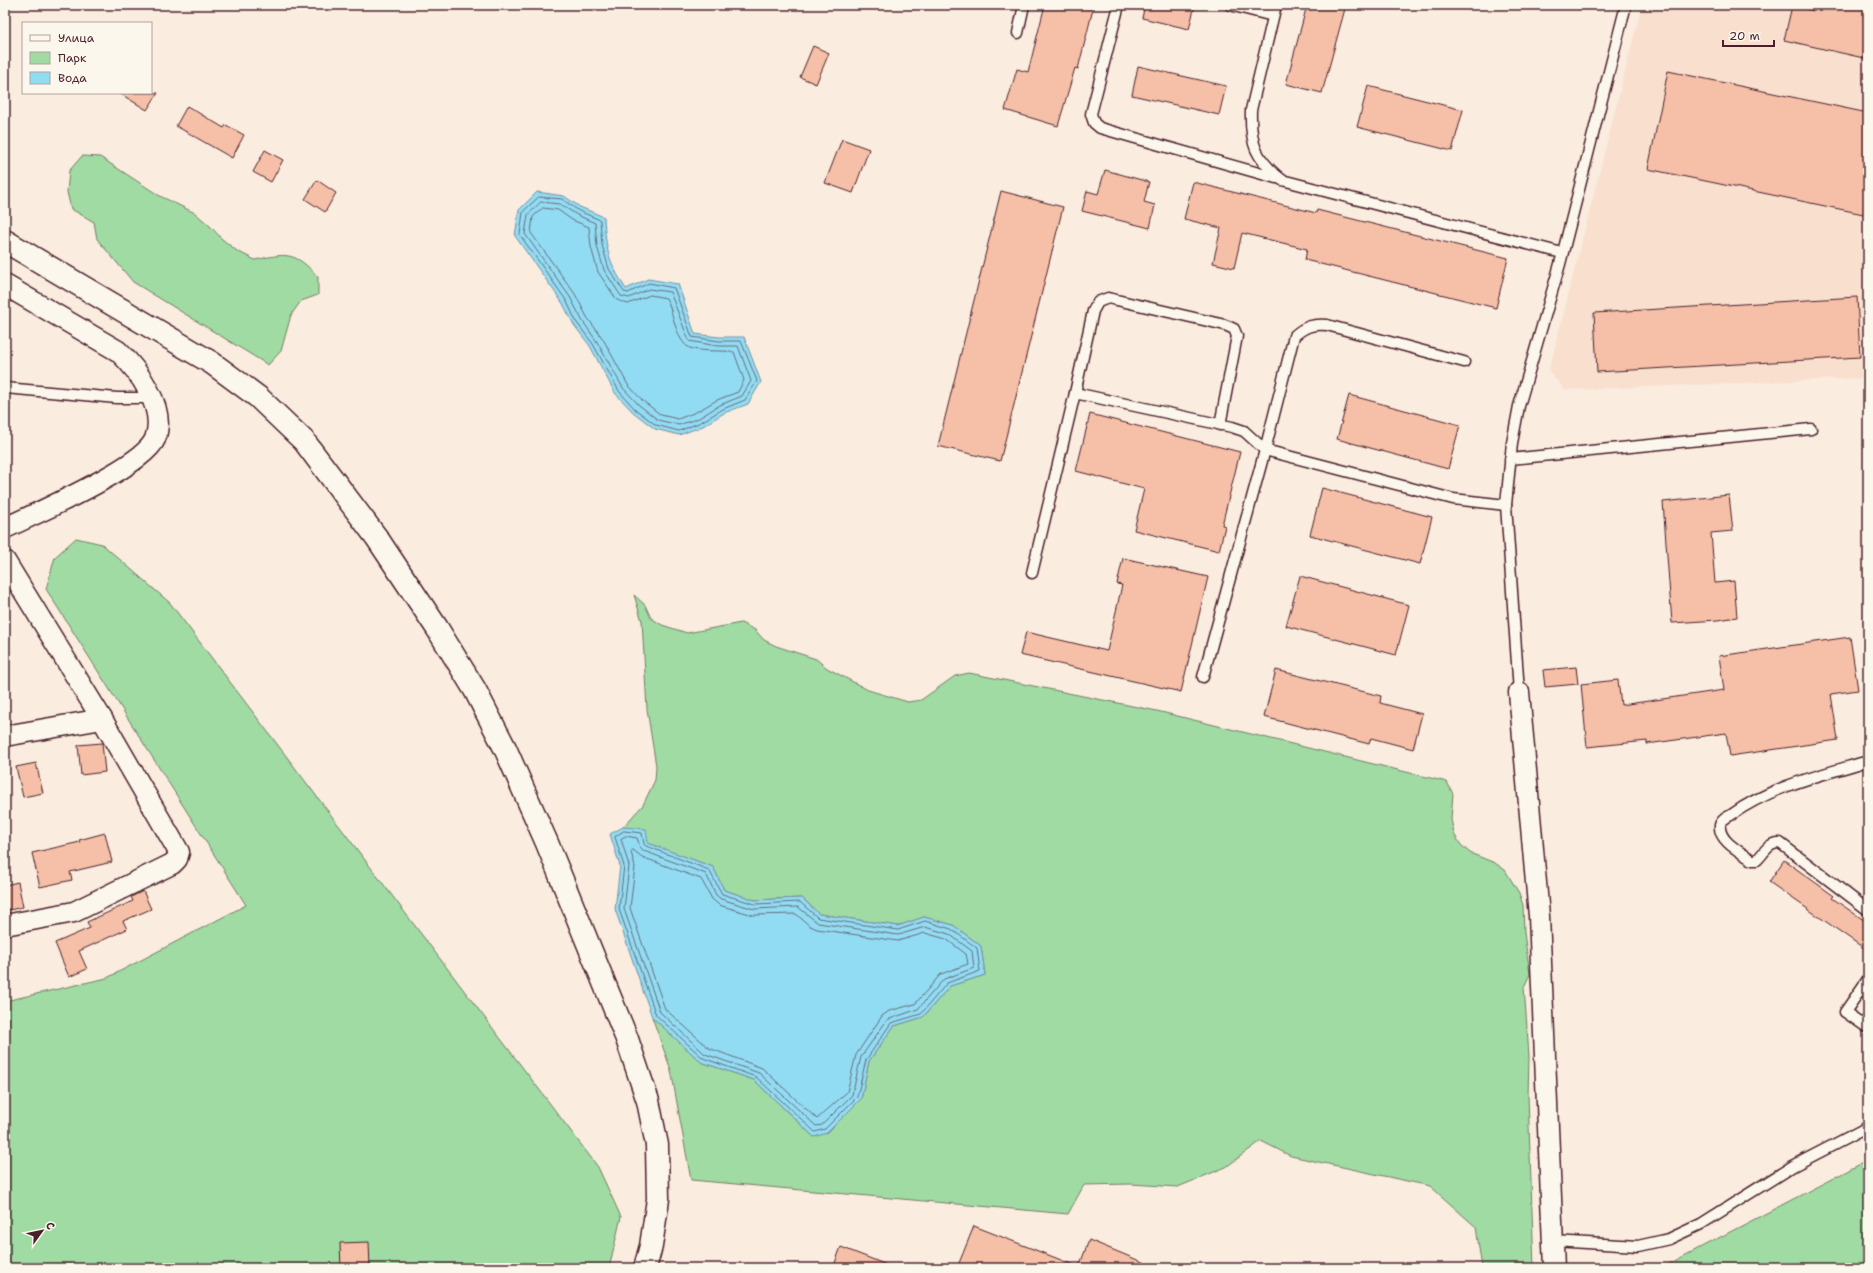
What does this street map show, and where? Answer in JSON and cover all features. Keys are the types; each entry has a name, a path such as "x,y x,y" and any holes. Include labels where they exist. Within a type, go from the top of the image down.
{"street":[{"path":"5,241 212,363 258,397 304,441 376,538 437,628 475,690 505,748 627,1039 648,1101 657,1145 658,1199 651,1246 645,1268"},
{"path":"5,284 118,351 139,373 152,398 157,424 156,438 146,453 84,491 5,528"},
{"path":"5,561 102,719 179,852 177,859 172,864 74,912 5,925"},
{"path":"1519,692 1539,916 1554,1268"},
{"path":"5,736 102,719"}],"lane":[{"path":"1018,32 1024,5"},
{"path":"1119,5 1091,114 1094,123 1100,128 1282,180 1562,253"},
{"path":"1230,5 1273,16"},
{"path":"1276,5 1251,110 1250,126 1258,156 1267,168 1282,180"},
{"path":"1519,692 1506,505 1510,459 1519,406 1562,253 1626,5"},
{"path":"1032,573 1075,393 1093,310 1098,302 1108,298 1225,325 1234,329 1237,336 1220,424"},
{"path":"1203,677 1294,336 1304,327 1315,324 1327,324 1464,362"},
{"path":"5,388 117,398 152,398"},
{"path":"1075,393 1220,424 1244,431 1264,450 1453,499 1506,505"},
{"path":"1510,459 1811,429"},
{"path":"1868,761 1782,787 1764,794 1731,814 1722,822 1720,826 1724,838 1752,860 1757,860 1774,842 1780,843 1868,910"},
{"path":"1868,979 1845,1012 1868,1028"},
{"path":"1553,1241 1638,1246 1669,1239 1701,1224 1793,1166 1868,1128"}],"shaded area":[{"path":"1642,5 1868,5 1868,378 1565,390 1549,371"}],"green space":[{"path":"82,156 100,157 160,196 195,213 237,251 255,260 282,255 290,256 303,262 318,277 318,295 301,301 291,315 281,351 268,365 133,282 97,239 94,222 71,209 67,192 69,171"},
{"path":"76,538 102,544 170,603 598,1167 621,1217 609,1268 5,1268 5,1001 107,978 246,905 46,589 55,557"},
{"path":"634,595 645,605 651,618 662,625 687,633 741,623 755,630 764,640 776,646 816,659 827,668 868,690 908,702 921,700 955,676 969,673 1157,711 1447,782 1453,794 1451,819 1454,834 1461,845 1470,853 1495,863 1505,870 1519,893 1523,905 1524,933 1530,974 1524,987 1529,1056 1528,1096 1534,1268 1482,1268 1476,1227 1430,1186 1291,1156 1261,1141 1226,1167 1178,1187 1131,1184 1084,1185 1068,1214 691,1180 671,1070 652,1017 701,1062 754,1080 814,1137 861,1099 869,1061 894,1026 923,1017 950,986 985,975 981,946 953,925 924,917 898,926 819,914 802,898 755,900 724,890 713,867 647,843 623,827 643,805 655,780 656,766 647,709 642,621"},
{"path":"1868,1160 1868,1268 1661,1268"}],"water":[{"path":"537,192 564,196 580,207 604,217 609,255 615,271 626,289 648,279 678,284 695,334 719,337 744,337 761,382 748,404 724,413 703,426 679,435 655,429 633,412 615,393 590,346 574,325 562,302 515,236 519,210"},
{"path":"623,827 646,829 648,843 713,867 724,890 755,900 802,898 819,914 898,926 924,917 953,925 981,946 985,975 950,986 923,1017 894,1026 869,1061 861,1099 827,1133 814,1137 754,1080 701,1062 652,1017 615,909 620,866 610,834"}],"building":[{"path":"1045,5 1094,5 1078,69 1075,68 1058,126 1005,110 1017,69 1028,72"},
{"path":"1145,5 1195,5 1189,29 1142,18"},
{"path":"1307,5 1346,5 1322,93 1286,84"},
{"path":"1816,5 1868,5 1868,59 1784,40 1792,6 1815,11"},
{"path":"813,46 829,53 816,84 800,77"},
{"path":"1138,66 1226,86 1219,115 1132,95"},
{"path":"1668,71 1868,113 1868,215 1648,169"},
{"path":"1368,86 1463,110 1452,151 1357,127"},
{"path":"158,93 147,110 121,94"},
{"path":"187,106 224,128 226,125 244,135 232,158 176,126"},
{"path":"842,139 869,149 853,193 825,183"},
{"path":"265,150 283,160 271,182 253,172"},
{"path":"1105,170 1149,182 1144,202 1155,205 1150,228 1082,211 1087,191 1098,194"},
{"path":"317,180 336,193 325,212 305,199"},
{"path":"1193,182 1316,213 1317,210 1508,258 1496,308 1305,260 1307,249 1242,233 1234,268 1213,263 1221,228 1184,219"},
{"path":"1001,191 1063,207 1000,461 938,446"},
{"path":"1857,297 1860,357 1597,372 1594,313"},
{"path":"1349,395 1460,425 1448,469 1337,439"},
{"path":"1090,414 1240,452 1222,525 1225,526 1219,551 1134,530 1144,489 1076,471"},
{"path":"1322,488 1432,517 1420,564 1310,535"},
{"path":"1729,495 1733,531 1711,533 1715,583 1734,581 1737,617 1718,620 1672,623 1663,502"},
{"path":"1123,558 1208,577 1181,692 1020,655 1026,632 1107,651 1122,585 1117,584"},
{"path":"1300,576 1409,605 1396,655 1286,626"},
{"path":"1850,637 1858,690 1831,694 1838,740 1730,756 1726,733 1647,744 1647,741 1587,747 1581,684 1618,680 1621,705 1724,690 1719,656"},
{"path":"1576,667 1578,684 1545,687 1543,670"},
{"path":"1276,670 1381,696 1380,703 1422,714 1413,749 1371,738 1369,744 1264,717"},
{"path":"102,743 105,772 81,775 78,745"},
{"path":"36,763 43,793 23,797 16,767"},
{"path":"105,833 112,862 70,872 72,880 40,887 32,853 80,842 79,840"},
{"path":"1784,860 1834,896 1832,898 1868,923 1868,951 1769,882"},
{"path":"18,882 23,907 5,911 5,885"},
{"path":"143,891 151,909 123,921 127,929 79,951 87,969 69,977 55,943 90,928 87,922 133,901 131,897"},
{"path":"974,1226 1079,1267 1089,1240 1157,1268 957,1268"},
{"path":"369,1242 370,1268 341,1268 340,1243"},
{"path":"841,1247 892,1267 892,1268 833,1268"}]}
